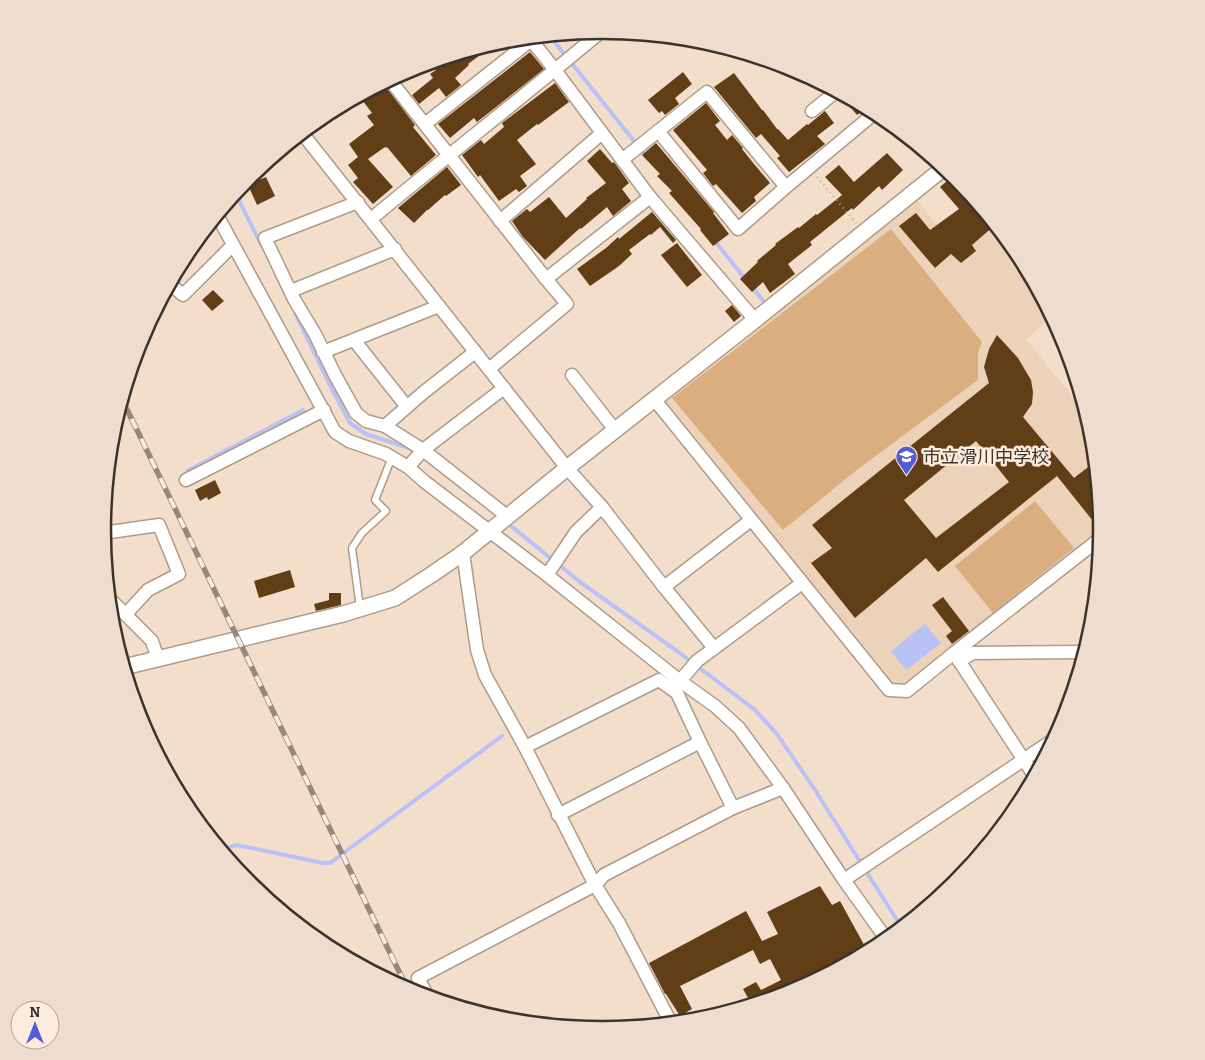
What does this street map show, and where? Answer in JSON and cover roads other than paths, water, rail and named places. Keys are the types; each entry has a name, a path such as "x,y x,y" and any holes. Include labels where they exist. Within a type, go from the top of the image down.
{"street":[{"path":"371,219 592,39"},
{"path":"534,44 650,197 754,320"},
{"path":"425,124 522,46"},
{"path":"394,85 546,280 567,304 489,369"},
{"path":"622,160 707,92 786,187"},
{"path":"812,110 831,95"},
{"path":"658,131 738,229 869,118"},
{"path":"500,220 602,133"},
{"path":"306,138 567,468 602,507 714,648"},
{"path":"130,665 257,636 343,614 395,598 463,553 654,398 939,173"},
{"path":"546,280 650,197"},
{"path":"358,202 265,238 356,414 366,421 385,426 423,450 507,516"},
{"path":"221,222 335,432 349,441 386,454 408,467 714,706 738,728 783,788 882,933"},
{"path":"175,288 182,295 233,244"},
{"path":"291,291 395,249"},
{"path":"323,352 439,306"},
{"path":"354,340 407,407"},
{"path":"385,426 475,352"},
{"path":"572,375 615,430"},
{"path":"408,467 423,450 504,388"},
{"path":"654,398 889,690 907,690 956,657 1094,544"},
{"path":"186,480 324,410"},
{"path":"547,575 576,532 602,507"},
{"path":"664,587 751,520"},
{"path":"111,532 159,525 179,574 148,590 126,614"},
{"path":"463,553 477,650 485,675 525,748 558,815 619,923 668,1017"},
{"path":"680,681 698,661 714,648 802,583"},
{"path":"117,606 152,641 158,659"},
{"path":"956,657 973,653 1078,652"},
{"path":"956,657 1031,770"},
{"path":"525,748 659,680 677,693 733,808"},
{"path":"558,815 700,742"},
{"path":"844,880 1043,746"},
{"path":"423,987 418,978 596,885 604,875 733,808 783,788"}],"lane":[{"path":"360,608 352,548 362,533 386,511 375,500 392,457"}],"water":[{"path":"925,624 941,643 906,670 891,651"}],"waterway":[{"path":"554,41 647,157"},
{"path":"239,200 262,246"},
{"path":"714,240 746,280"},
{"path":"752,287 765,303"},
{"path":"295,313 350,423 366,434 409,448"},
{"path":"187,471 303,410"},
{"path":"506,522 580,582 754,709 777,734 815,790 898,922"},
{"path":"228,848 237,845 330,863 502,736"}],"railway":[{"path":"127,409 402,979"}],"place":[{"name":"市立滑川中学校","path":"907,476"}]}
